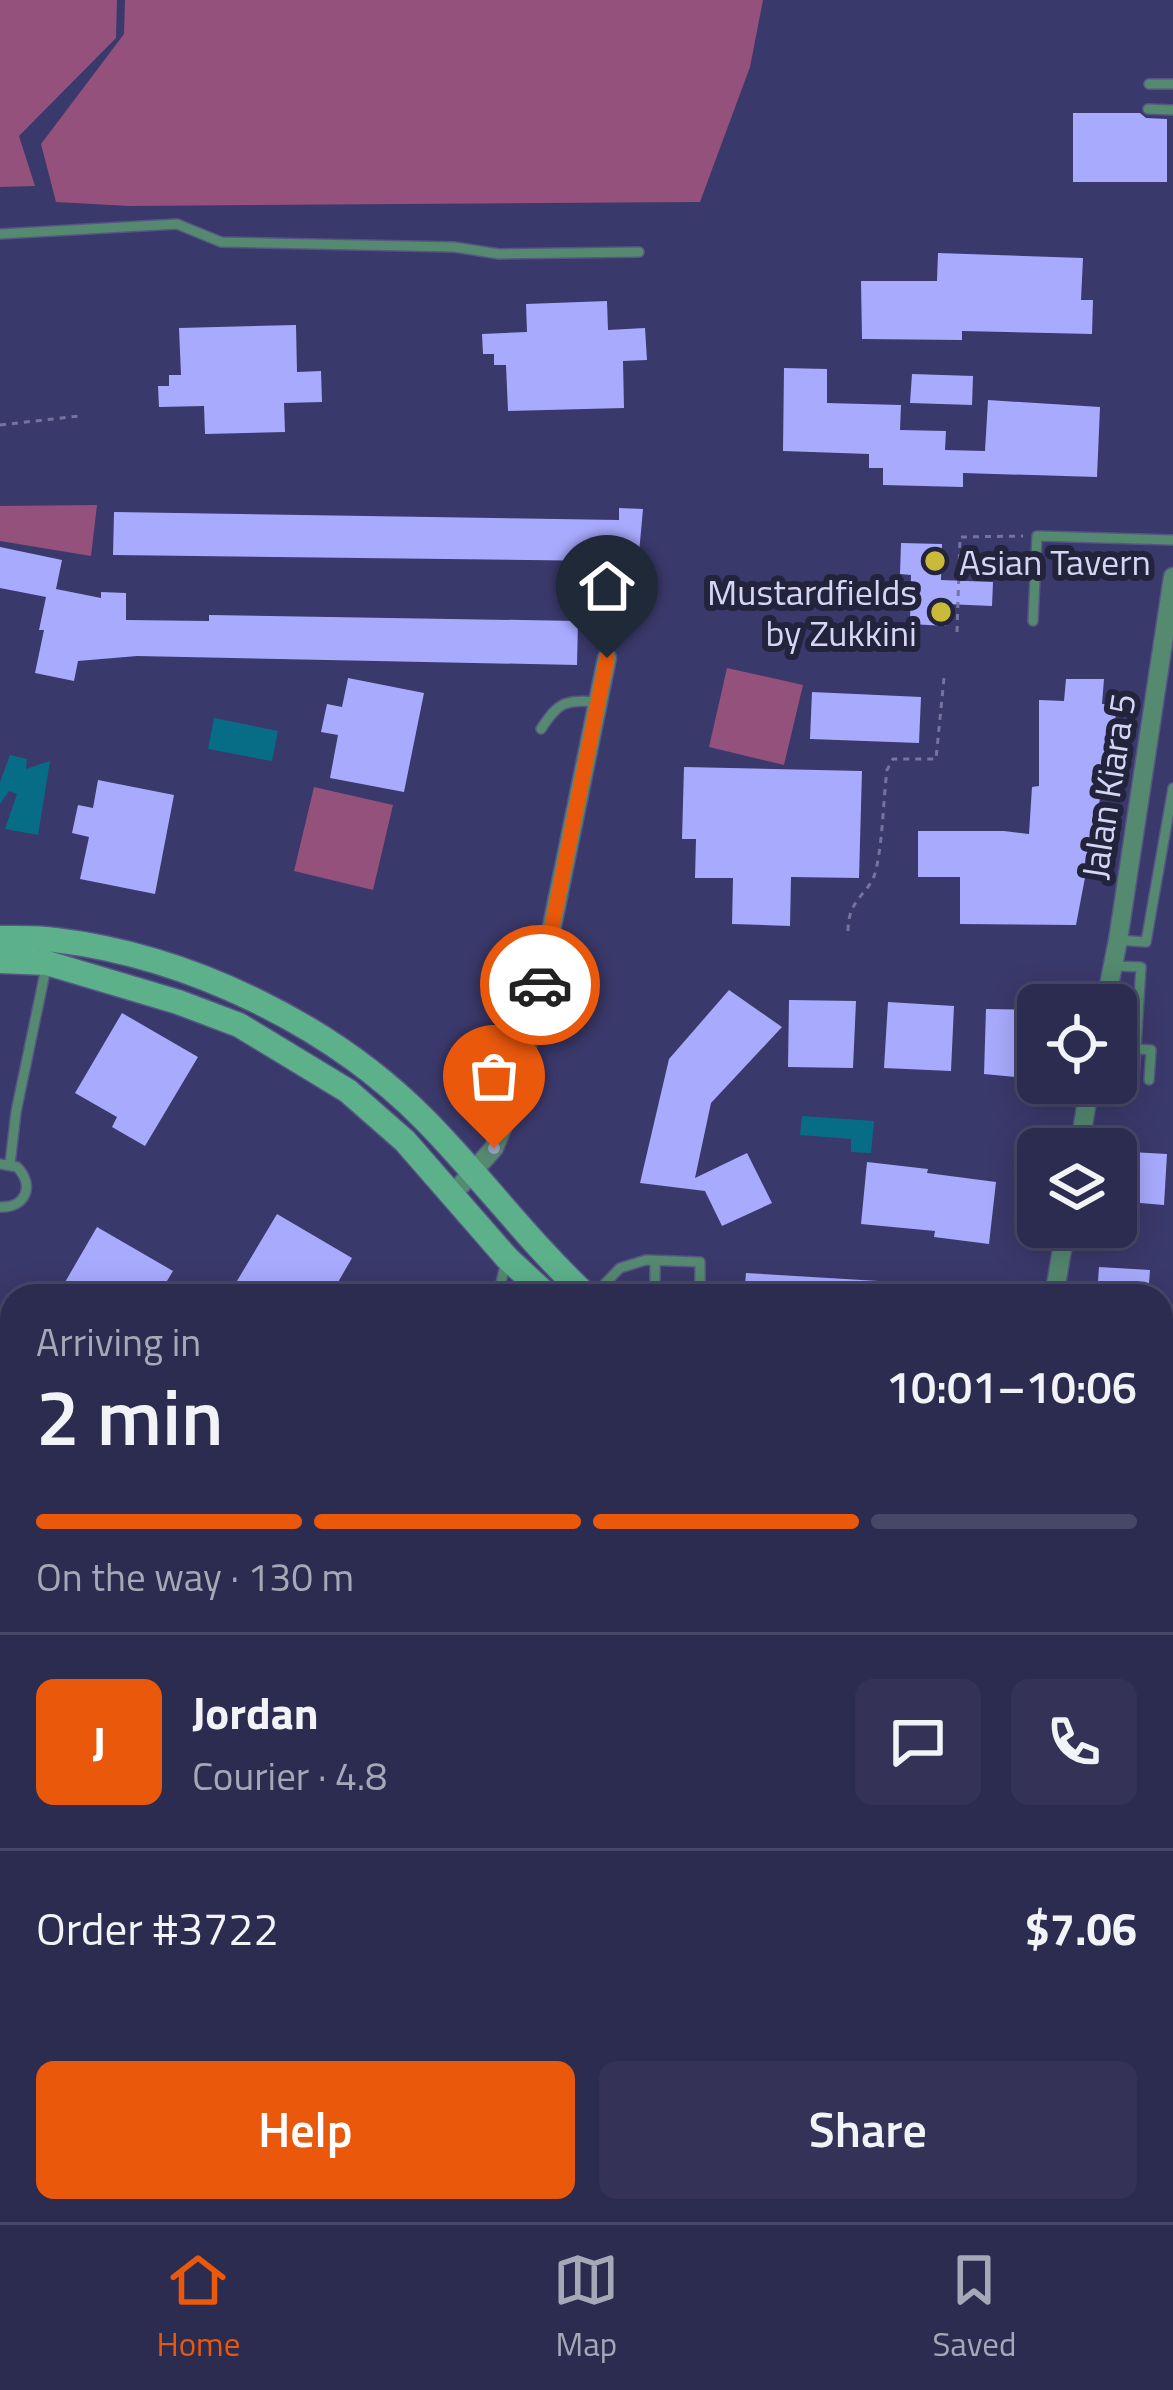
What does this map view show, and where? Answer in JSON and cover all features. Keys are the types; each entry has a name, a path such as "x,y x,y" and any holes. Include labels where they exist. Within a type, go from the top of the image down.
{"main road":[{"path":"0,938 50,951 239,1025 349,1091 405,1141 449,1198 535,1284"},
{"path":"0,961 50,951 116,951 203,978 280,1012 369,1069 424,1119 539,1249 577,1284"}],"street":[{"name":"Jalan Kiara 5","path":"1109,984 1173,577"},
{"path":"449,1198 494,1148 519,1087 607,658"},
{"path":"1056,1284 1062,1248"}],"lane":[{"path":"1149,84 1173,84"},
{"path":"1148,109 1173,110"},
{"path":"0,234 178,224 221,242 454,247 499,254 639,252"},
{"path":"1033,621 1037,536 1173,540"},
{"path":"541,729 556,706 573,700 598,702"},
{"path":"1118,940 1146,942 1173,788"},
{"path":"0,1207 18,1204 26,1192 26,1178 17,1166 5,1164 50,951"},
{"path":"1112,966 1141,967 1137,1049 1151,1050 1149,1080"},
{"path":"501,1284 507,1258"},
{"path":"603,1284 620,1268 646,1260 700,1262 699,1284"},
{"path":"655,1261 655,1284"}],"path":[{"path":"0,425 79,416"},
{"path":"957,632 960,537 1037,536"},
{"path":"848,931 853,904 876,874 887,770 893,759 936,759 944,678"}],"shaded area":[{"path":"0,0 117,0 116,38 19,136 35,186 0,187"},
{"path":"125,0 763,0 750,67 700,202 129,206 56,202 41,144 124,34"},
{"path":"97,505 91,556 0,541 0,506"},
{"path":"727,668 803,685 784,765 709,747"},
{"path":"314,787 393,805 373,890 294,871"}],"water":[{"path":"214,718 278,731 272,761 208,749"},
{"path":"10,755 27,759 26,769 50,761 38,835 5,829 17,794 9,791 0,804 0,782"},
{"path":"802,1116 874,1121 871,1153 851,1152 851,1139 800,1135"}],"building":[{"path":"1073,113 1140,113 1167,119 1167,182 1073,182"},
{"path":"938,253 1083,258 1081,300 1093,300 1092,334 962,331 962,340 862,339 861,281 937,281"},
{"path":"607,301 608,330 645,328 647,360 623,361 624,408 508,411 506,365 494,365 494,354 483,354 482,334 527,332 526,304"},
{"path":"296,325 297,372 321,371 322,402 284,403 285,432 205,434 204,406 159,407 158,386 169,386 169,375 181,375 179,328"},
{"path":"784,368 827,369 827,403 901,405 900,430 946,431 945,450 985,451 988,400 1100,407 1097,477 963,473 963,487 883,485 883,468 869,468 869,454 783,451"},
{"path":"912,374 973,376 972,405 910,403"},
{"path":"619,508 643,509 638,564 113,555 114,512 619,520"},
{"path":"901,543 942,544 941,580 993,582 992,606 946,604 946,626 910,624 911,575 900,574"},
{"path":"0,547 62,560 56,589 101,598 101,592 126,593 126,620 209,621 209,615 578,621 577,665 137,656 78,661 74,681 35,673 46,597 0,588"},
{"path":"348,678 424,693 404,792 330,778 338,735 321,732 327,704 342,707"},
{"path":"1066,679 1104,679 1102,704 1118,704 1076,925 960,924 960,877 918,877 918,831 1029,834 1032,787 1039,786 1039,700 1064,701"},
{"path":"812,692 921,697 919,743 810,739"},
{"path":"684,767 862,771 859,878 791,877 790,926 732,924 733,878 695,878 696,839 682,839"},
{"path":"98,780 174,795 155,894 80,879 89,837 72,833 78,805 93,808"},
{"path":"729,990 782,1027 711,1103 695,1178 747,1153 772,1203 722,1226 705,1191 640,1183 669,1059"},
{"path":"789,1000 856,1001 853,1068 788,1067"},
{"path":"888,1002 954,1006 951,1071 884,1068"},
{"path":"986,1009 1017,1010 1017,1077 984,1074"},
{"path":"122,1013 198,1057 145,1146 112,1127 117,1117 75,1093"},
{"path":"1137,1152 1167,1154 1164,1205 1137,1203"},
{"path":"867,1162 996,1182 989,1244 934,1237 935,1231 861,1224"},
{"path":"277,1214 352,1258 337,1284 235,1284"},
{"path":"97,1227 173,1271 165,1284 64,1284"},
{"path":"1099,1267 1150,1270 1149,1284 1098,1284"},
{"path":"746,1273 928,1284 745,1284"}],"way so far":[{"path":"494,1148 519,1087 540,985"}],"place":[{"name":"Asian Tavern","path":"935,561"},
{"name":"Mustardfields by Zukkini","path":"941,612"}],"route":[{"path":"540,985 607,658"}]}
